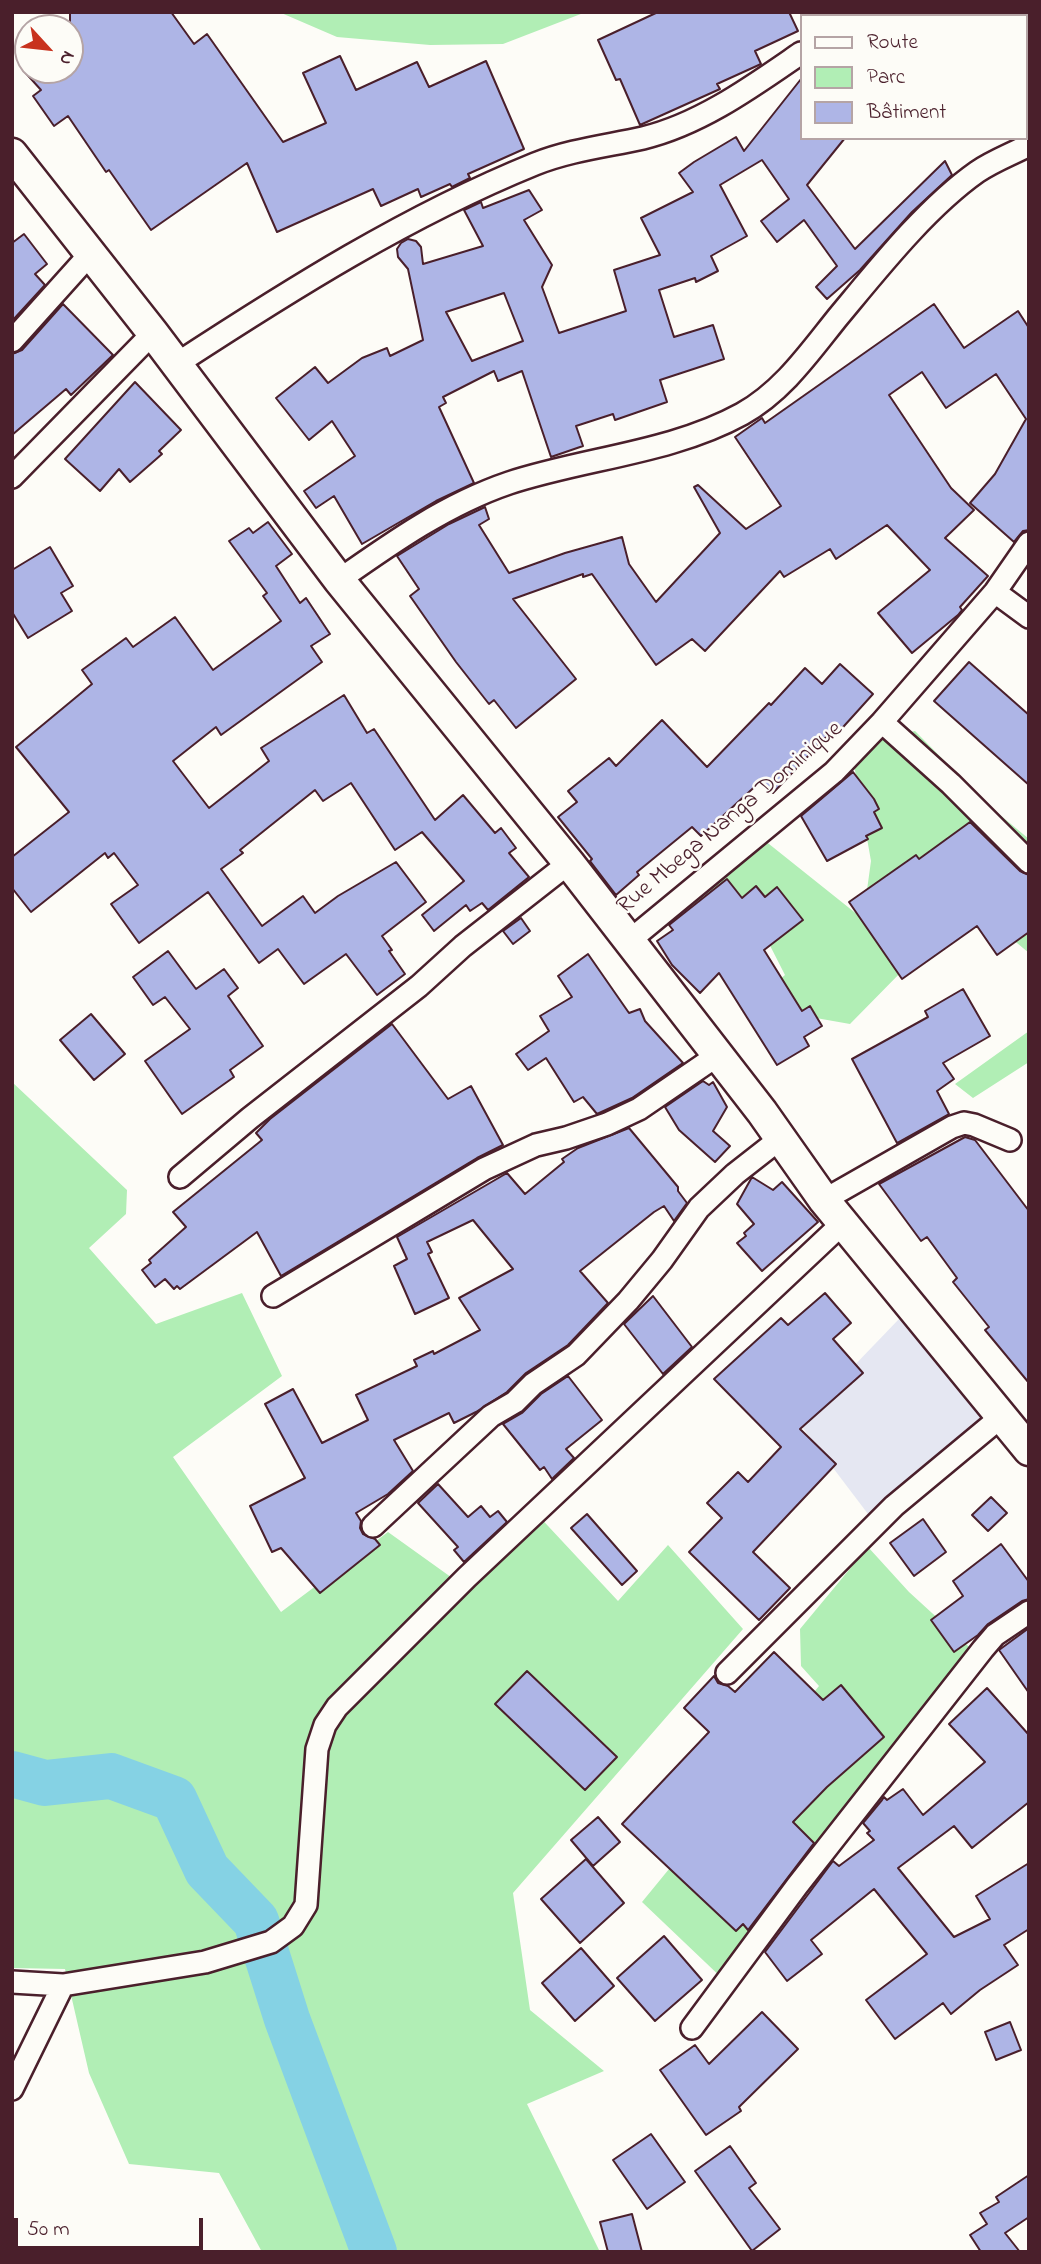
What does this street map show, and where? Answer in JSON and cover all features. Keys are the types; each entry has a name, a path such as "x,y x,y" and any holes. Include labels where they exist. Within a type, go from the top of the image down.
{"main road":[{"path":"12,154 153,333 339,580 569,863 718,1055 824,1200 1001,1417 1026,1442"}],"street":[{"path":"175,365 301,283 455,200 537,163 671,129 710,111 800,54"},
{"path":"339,580 395,541 450,508 508,484 701,433 744,413 779,388 917,227 947,196 979,171 1029,145"},
{"path":"12,341 91,253"},
{"path":"12,477 153,333"},
{"name":"Rue Mbega Nanga Dominique","path":"629,941 815,789 882,722 995,592 1029,544"},
{"path":"995,592 1029,617"},
{"path":"882,722 951,783 1029,862"},
{"path":"180,1177 569,863"},
{"path":"273,1296 484,1169 536,1144 587,1131 639,1109 718,1055"},
{"path":"824,1200 952,1128 964,1124 1010,1140"},
{"path":"373,1526 491,1416 515,1402 533,1384 576,1354 628,1301 662,1260 699,1208 735,1174 781,1139"},
{"path":"12,1982 63,1985 205,1962 271,1942 293,1926 306,1905 317,1749 325,1725 338,1707 467,1577 843,1223"},
{"path":"727,1673 894,1506 1001,1417"},
{"path":"692,2028 797,1886 983,1649 995,1635 1029,1612"},
{"path":"12,2089 63,1985"}],"shaded area":[{"path":"899,1319 986,1422 868,1514 799,1423"}],"green space":[{"path":"279,12 586,12 503,44 430,45 337,37"},
{"path":"915,731 988,805 1029,839 1029,953 969,903 850,1024 782,1012 745,1009 785,975 758,922 682,939 700,883 759,836 863,919 871,861 853,759 877,740"},
{"path":"1029,1031 1029,1062 973,1098 955,1084"},
{"path":"12,1082 127,1190 126,1214 89,1248 156,1324 242,1293 282,1376 173,1457 281,1612 388,1532 462,1585 535,1512 618,1601 668,1545 743,1629 513,1893 530,2010 604,2071 527,2104 600,2252 262,2252 219,2173 129,2164 89,2073 65,1969 12,1968"},
{"path":"868,1547 909,1592 978,1655 726,1982 642,1902 819,1686 801,1666 800,1629"}],"building":[{"path":"171,12 194,44 207,34 283,142 326,123 303,73 340,56 356,90 417,62 429,87 486,61 524,149 468,174 470,178 452,187 450,184 421,197 418,189 381,206 373,189 277,232 247,163 151,230 109,170 106,172 68,116 54,126 33,96 41,90 36,84 84,84 84,14 70,14"},
{"path":"658,12 789,12 798,31 755,51 761,64 717,84 720,89 640,125 620,79 616,80 598,40"},
{"path":"800,80 800,140 843,140 807,185 855,249 945,161 952,175 912,212 860,270 827,299 816,287 837,266 804,220 777,242 761,221 789,199 762,160 720,185 747,236 711,256 718,271 696,282 695,278 659,290 674,337 713,325 724,359 660,380 667,402 615,420 613,414 576,426 583,446 551,457 522,371 498,381 494,371 443,397 446,403 439,407 474,483 436,501 362,544 334,496 316,508 304,491 355,456 332,421 309,440 276,398 315,367 328,383 362,358 387,348 390,356 423,340 408,269 398,257 397,249 401,243 408,239 416,241 421,247 423,264 483,246 464,210 481,202 483,208 529,190 542,210 524,220 552,265 542,287 559,333 626,311 614,270 660,255 641,218 693,192 679,173 736,137 744,151","holes":["504,293 523,341 472,361 446,312"]},
{"path":"24,234 47,264 35,274 45,285 12,321 12,243"},
{"path":"63,304 113,355 71,395 66,389 12,435 12,354 22,350"},
{"path":"934,304 964,348 1018,311 1029,328 1029,530 1023,531 1014,542 970,503 995,474 1026,419 996,374 946,408 922,372 889,395 951,488 974,510 945,538 988,576 960,607 962,610 958,615 912,653 878,613 930,570 887,525 836,559 830,549 784,577 780,571 705,651 692,639 656,665 592,574 583,577 583,574 513,599 576,679 516,728 494,700 489,704 410,596 419,589 397,556 449,524 485,507 489,519 479,525 509,573 622,537 629,564 656,602 720,533 694,487 698,485 746,529 781,506 735,437 762,418 765,423"},
{"path":"135,382 181,430 159,451 162,454 130,482 119,469 100,491 65,459"},
{"path":"268,522 292,554 276,566 300,603 306,598 330,634 311,646 322,662 221,735 216,727 173,761 209,808 269,761 261,748 344,695 367,733 374,729 435,820 463,795 495,833 501,828 516,848 509,853 529,877 488,910 482,903 470,911 466,905 434,931 422,915 464,881 422,832 395,850 351,783 323,801 315,790 240,850 243,853 221,869 262,926 303,896 315,913 338,896 396,862 426,902 382,936 405,974 377,995 346,954 304,984 278,949 259,963 208,892 139,943 111,904 138,885 114,853 108,858 105,853 31,912 12,888 12,857 69,812 16,747 92,684 82,670 126,638 133,647 175,617 213,670 281,621 263,596 267,593 229,541 249,528 253,533"},
{"path":"50,547 73,586 61,593 72,611 28,638 12,612 12,570"},
{"path":"969,662 1029,715 1029,785 934,701"},
{"path":"840,664 873,694 835,736 831,732 773,793 761,781 701,836 692,827 637,872 639,875 616,895 590,861 592,859 558,817 577,802 568,791 609,758 616,766 662,720 707,767 805,668 822,684"},
{"path":"853,772 874,799 879,809 874,812 882,828 866,836 868,839 827,861 801,816"},
{"path":"970,822 1020,871 1029,875 1029,932 997,955 977,926 902,979 849,902 916,855 919,859"},
{"path":"727,879 742,898 756,886 765,897 777,887 803,920 764,950 802,1011 810,1006 822,1026 804,1037 809,1046 777,1065 719,973 700,993 672,965 657,941 673,930 669,925"},
{"path":"521,918 530,931 513,944 503,931"},
{"path":"168,951 196,989 224,969 238,988 228,996 263,1046 230,1070 234,1077 182,1114 145,1061 190,1029 165,997 153,1005 133,977"},
{"path":"588,954 629,1013 640,1009 645,1021 683,1063 632,1098 597,1114 583,1097 574,1102 546,1058 528,1070 516,1054 549,1031 540,1016 572,997 558,976"},
{"path":"963,989 990,1036 943,1063 954,1079 937,1091 949,1114 897,1143 852,1059 928,1017 925,1011"},
{"path":"91,1014 125,1054 94,1080 60,1040"},
{"path":"392,1024 448,1099 471,1086 503,1145 281,1276 257,1232 180,1289 177,1286 174,1289 165,1279 155,1287 142,1270 151,1263 149,1260 186,1227 173,1212 262,1140 256,1133 270,1119"},
{"path":"703,1081 709,1085 713,1082 727,1107 713,1131 730,1146 715,1162 679,1130 665,1107"},
{"path":"629,1128 678,1187 687,1203 674,1221 664,1206 654,1212 580,1271 608,1303 568,1345 476,1412 454,1423 449,1413 394,1440 413,1471 388,1494 356,1513 361,1521 363,1534 375,1539 380,1545 320,1593 281,1548 272,1552 250,1506 305,1478 265,1404 293,1389 322,1443 368,1420 356,1395 417,1366 414,1360 433,1351 434,1354 480,1330 459,1298 513,1269 473,1220 427,1242 432,1252 428,1254 449,1298 415,1314 394,1266 407,1259 397,1237 507,1173 525,1194 564,1162 562,1159 578,1148"},
{"path":"965,1137 975,1140 1029,1211 1029,1383 985,1330 989,1327 953,1282 957,1278 927,1237 921,1241 879,1184"},
{"path":"752,1177 773,1190 782,1182 818,1222 762,1271 737,1243 754,1224 737,1204"},
{"path":"825,1293 851,1323 833,1339 863,1373 800,1429 836,1464 753,1552 790,1588 759,1620 689,1552 722,1518 707,1503 738,1472 748,1482 781,1447 714,1379 781,1318 788,1325"},
{"path":"653,1296 692,1347 663,1374 624,1324"},
{"path":"568,1376 602,1420 566,1449 574,1458 552,1479 544,1467 540,1470 503,1424 522,1413 541,1394"},
{"path":"438,1484 468,1517 481,1506 490,1517 498,1511 507,1522 464,1562 454,1550 458,1547 418,1503"},
{"path":"991,1497 1007,1513 988,1531 972,1515"},
{"path":"587,1514 637,1571 622,1585 571,1528"},
{"path":"923,1519 946,1552 914,1576 890,1543"},
{"path":"1001,1544 1029,1582 1029,1599 988,1624 978,1635 954,1652 931,1620 963,1596 953,1581"},
{"path":"1029,1628 1029,1693 999,1650"},
{"path":"774,1652 823,1700 841,1685 884,1737 827,1787 793,1822 814,1843 748,1930 743,1924 736,1931 622,1824 709,1732 684,1708 714,1676 718,1683 735,1692"},
{"path":"527,1671 617,1757 585,1790 495,1704"},
{"path":"987,1688 1029,1735 1029,1802 972,1848 954,1826 898,1868 954,1937 990,1919 976,1896 1029,1863 1029,1929 1004,1945 1018,1965 980,1990 951,2014 943,2003 895,2039 866,2000 927,1954 874,1889 811,1940 822,1954 787,1981 765,1952 833,1861 839,1866 874,1840 863,1823 884,1797 887,1800 903,1789 923,1815 985,1762 949,1724"},
{"path":"598,1817 620,1842 593,1866 571,1840"},
{"path":"586,1859 624,1903 580,1943 541,1899"},
{"path":"664,1936 702,1980 655,2021 617,1978"},
{"path":"581,1948 614,1986 575,2021 542,1983"},
{"path":"762,2012 798,2049 739,2107 741,2111 706,2135 660,2070 695,2045 709,2064"},
{"path":"1010,2022 1021,2050 996,2060 985,2032"},
{"path":"651,2134 685,2182 647,2209 613,2160"},
{"path":"730,2146 756,2183 749,2188 780,2229 752,2251 695,2171"},
{"path":"1029,2175 1029,2217 1005,2233 1020,2252 981,2252 970,2235 987,2224 980,2213 999,2202 996,2197"},
{"path":"632,2214 642,2252 608,2252 600,2222"}],"waterway":[{"path":"12,1774 45,1783 111,1776 174,1799 207,1870 256,1921 287,2019 374,2252"}]}
